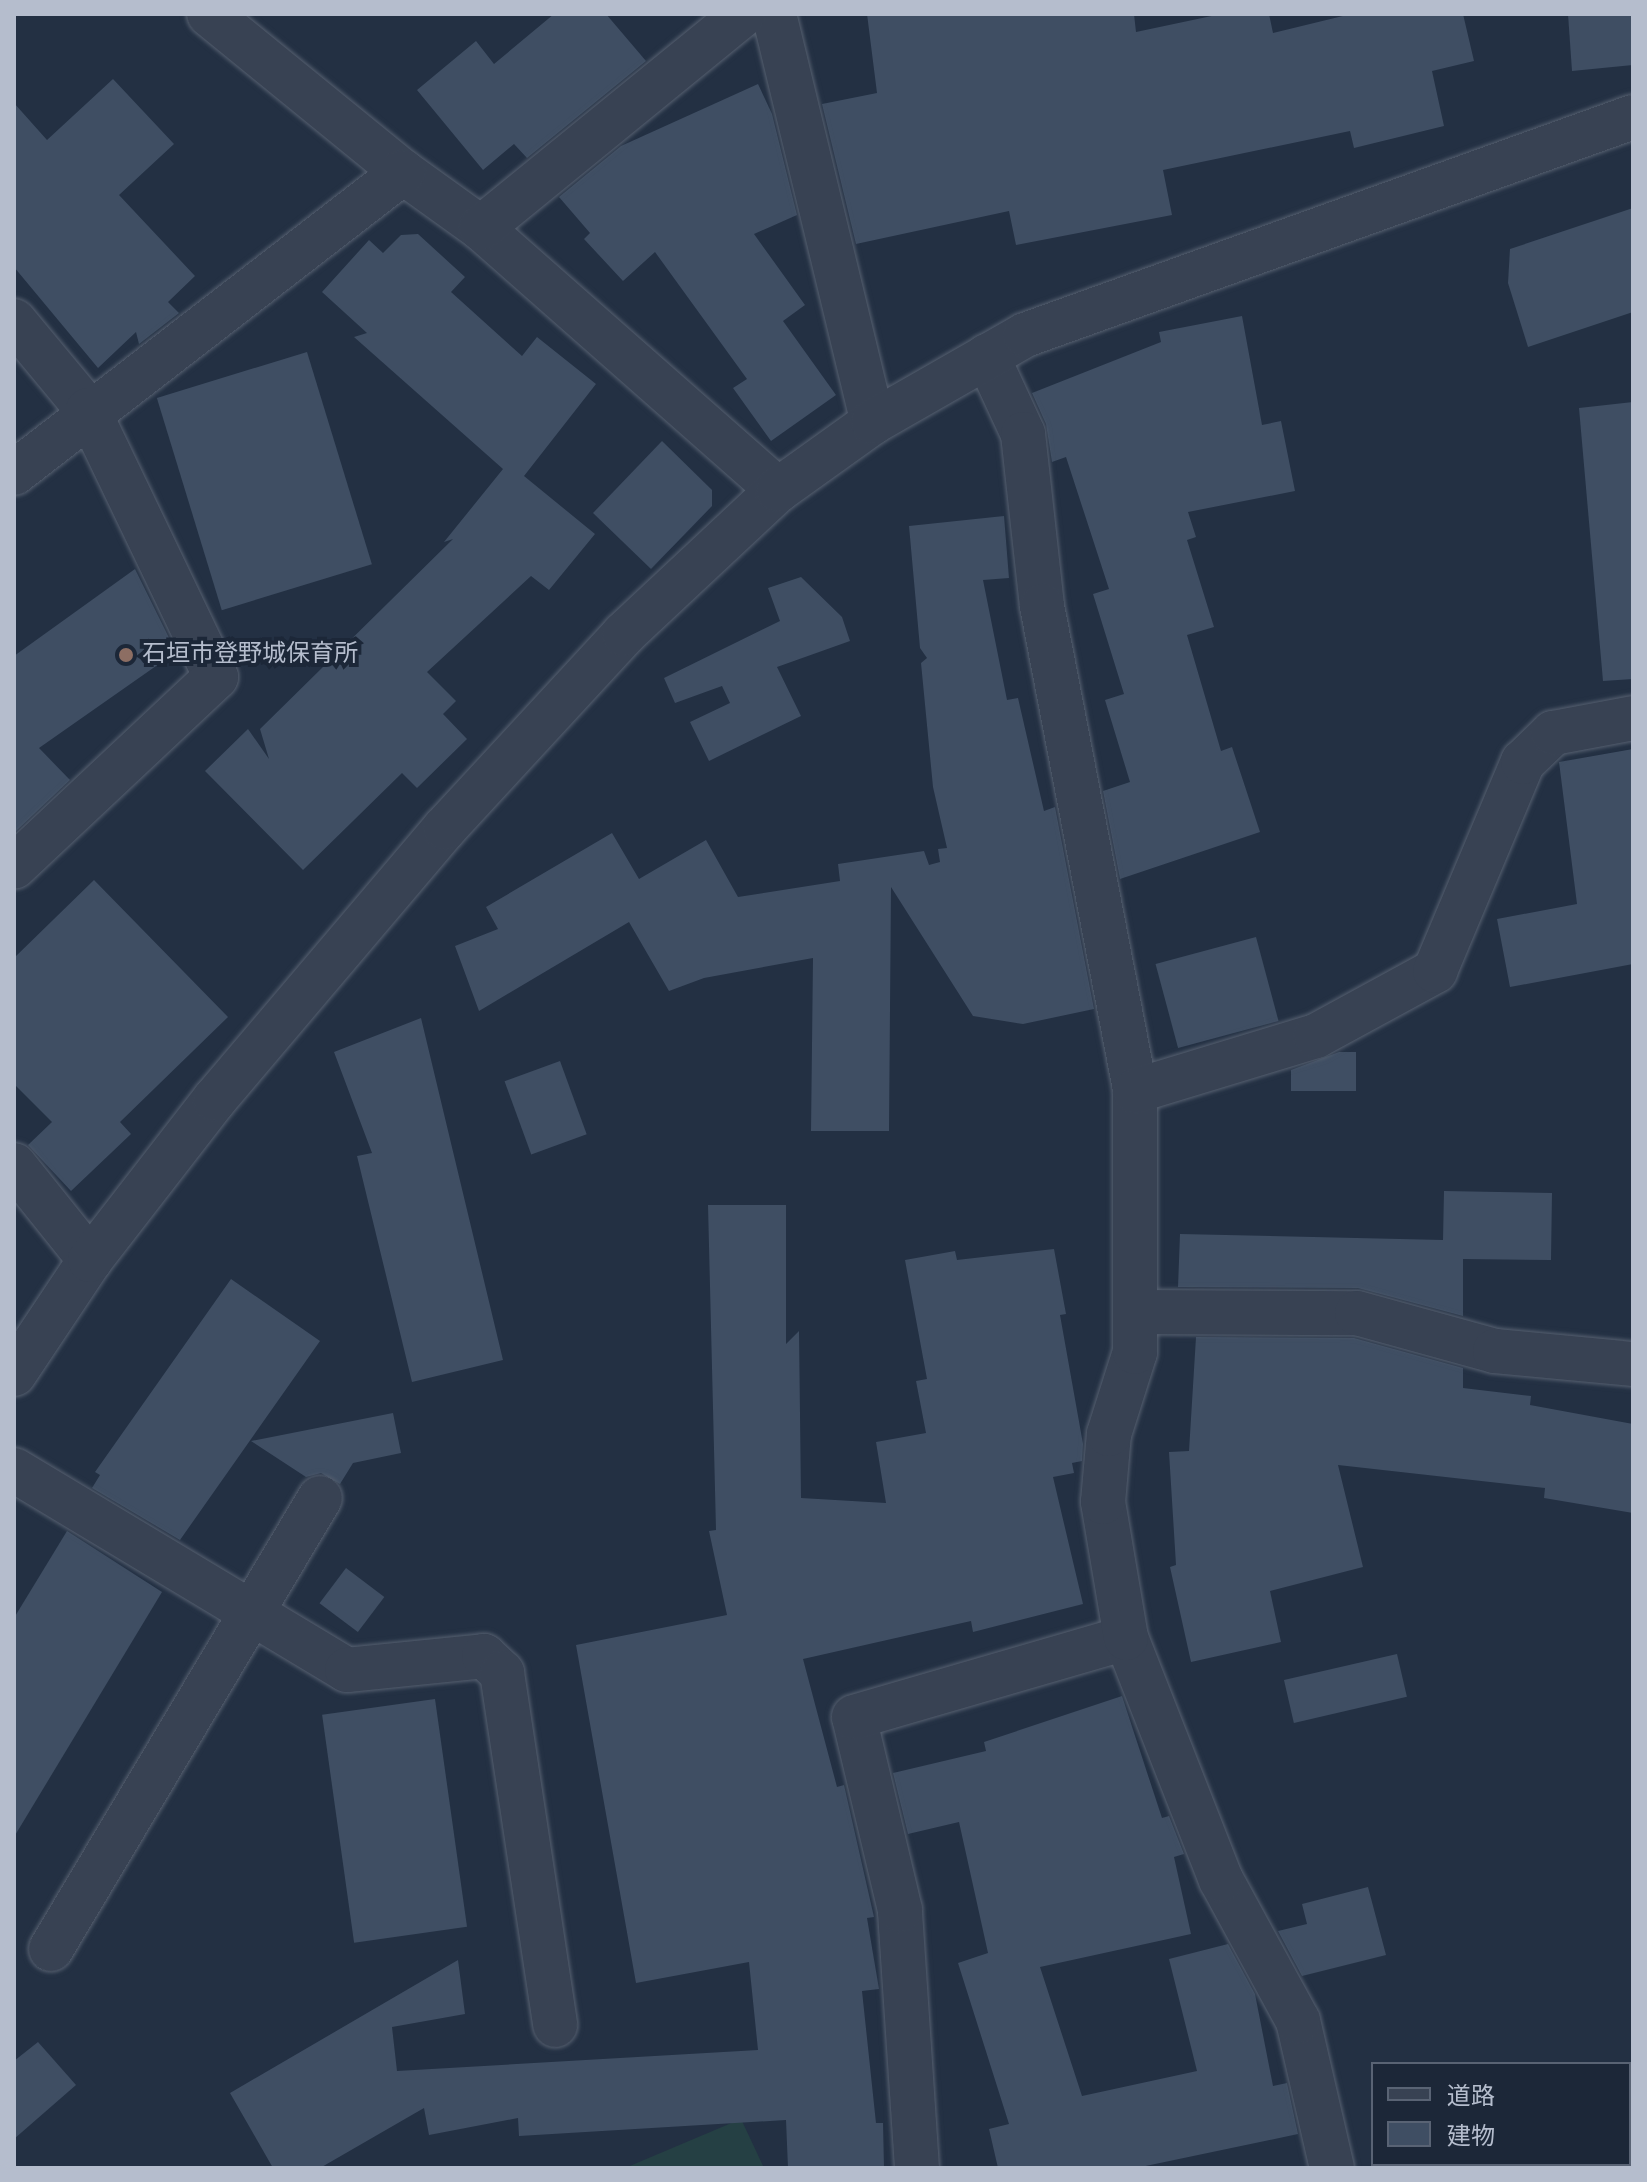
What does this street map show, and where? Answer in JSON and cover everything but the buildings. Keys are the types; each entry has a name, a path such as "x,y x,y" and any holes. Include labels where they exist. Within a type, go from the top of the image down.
{"street":[{"path":"209,14 403,172 481,228 778,490"},
{"path":"481,228 743,14"},
{"path":"774,14 873,422"},
{"path":"14,1374 90,1260 215,1099 445,828 624,634 778,490 873,422 1025,335 1633,117"},
{"path":"14,473 88,410 403,172"},
{"path":"14,321 88,410 216,677 14,867"},
{"path":"987,356 1023,434 1042,606 1135,1091 1135,1352 1109,1434 1103,1502 1126,1638 1221,1880 1298,2021 1332,2168"},
{"path":"1135,1091 1316,1036 1435,971 1523,762 1553,733 1633,718"},
{"path":"14,1165 90,1260"},
{"path":"1135,1312 1357,1313 1495,1351 1633,1364"},
{"path":"14,1470 347,1670 484,1656 502,1673 555,2025"},
{"path":"51,1949 249,1611 320,1498"},
{"path":"917,2168 900,1910 854,1717 1126,1638"}],"green space":[{"path":"741,2119 764,2168 625,2168"}],"place":[{"name":"石垣市登野城保育所","path":"126,655"}]}
